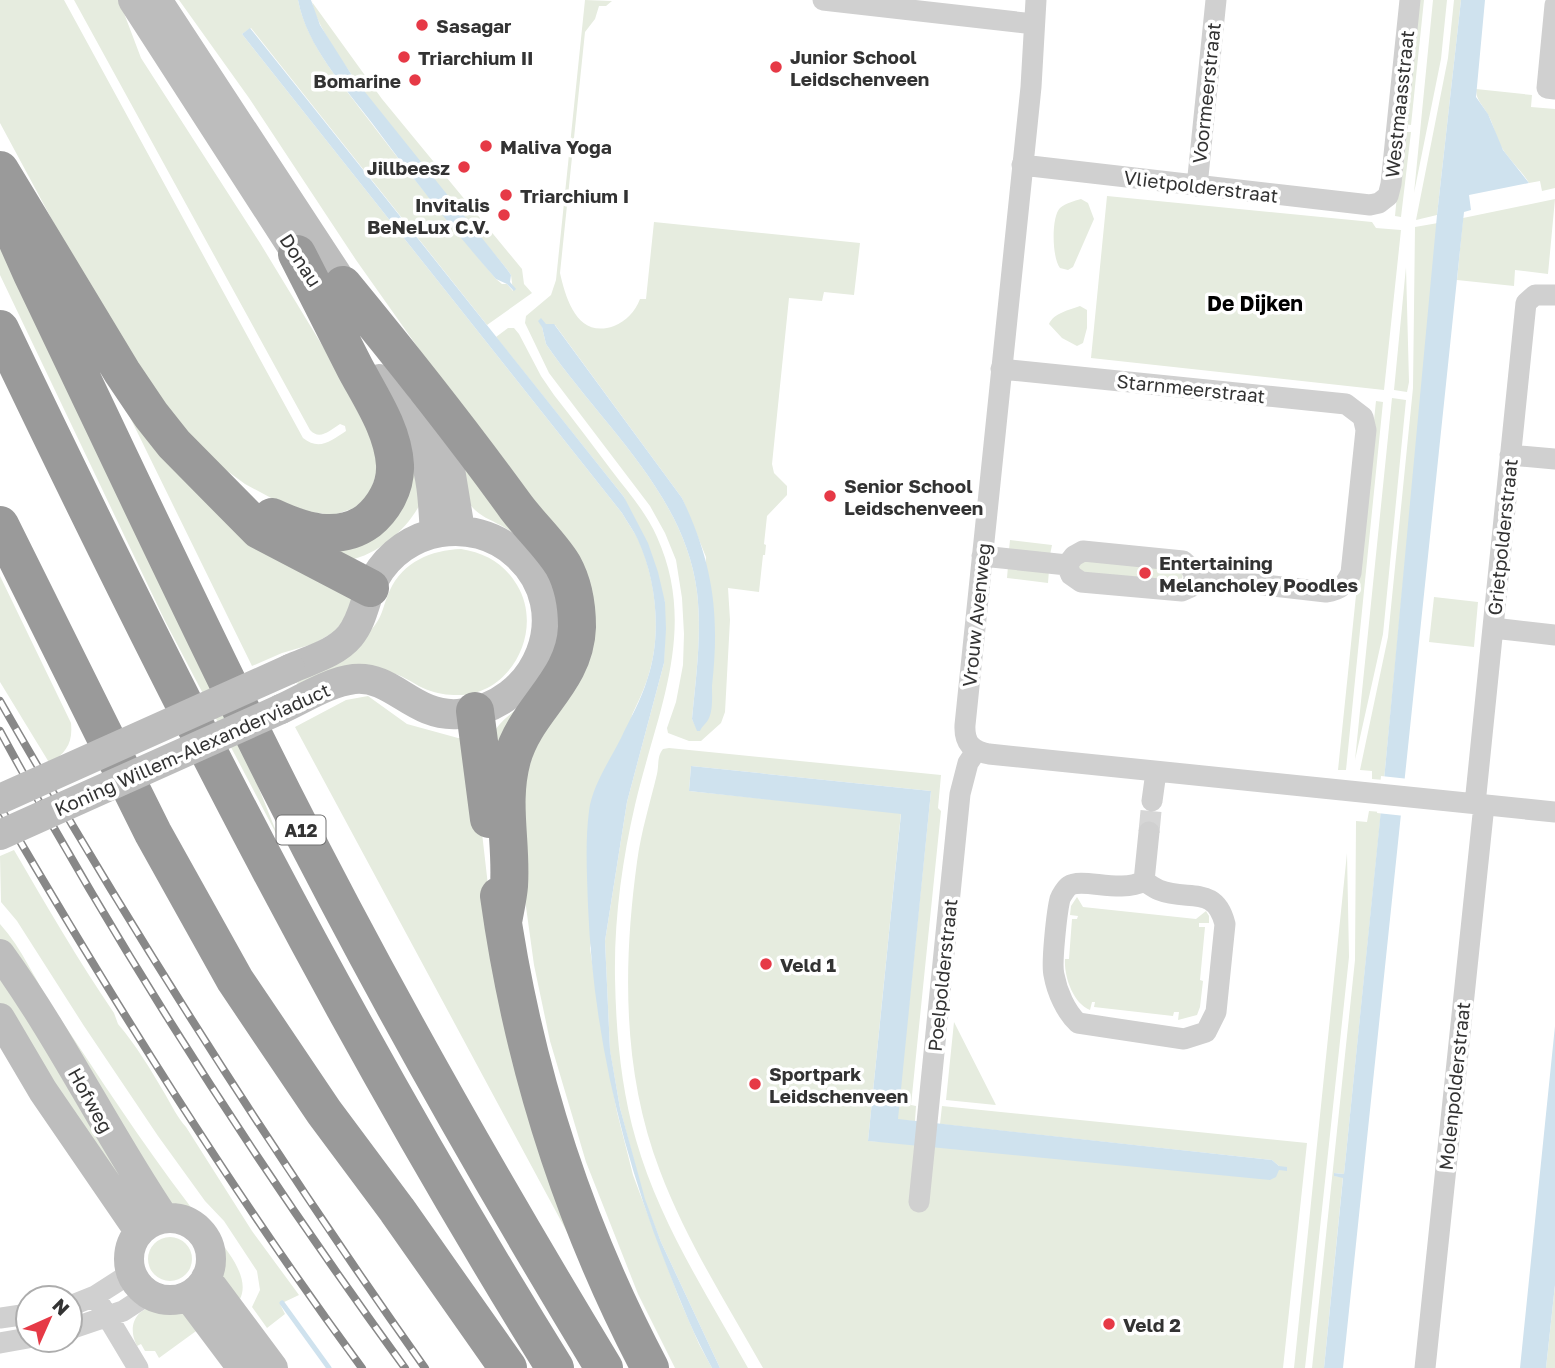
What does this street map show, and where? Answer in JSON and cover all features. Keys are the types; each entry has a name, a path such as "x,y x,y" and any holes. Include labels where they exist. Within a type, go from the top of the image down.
{"highway":[{"path":"0,170 138,395 185,456 259,530 366,603"},
{"name":"A12","path":"0,202 44,299 282,792 393,1004 468,1139 604,1368"},
{"path":"185,456 214,482 241,500 304,530 331,533 356,528 378,511 387,497 394,480 395,468 390,437 297,254"},
{"path":"343,285 456,424 519,512 557,557 567,575 573,595 577,629 568,666 558,685 522,733 509,769 506,803 509,885 503,922"},
{"name":"A12","path":"0,329 158,654 266,863 485,1253 555,1368"},
{"path":"0,525 181,885 235,980 316,1101 397,1210 508,1368"},
{"path":"475,711 503,922 523,1029 556,1149 601,1267 650,1368"}],"main road":[{"name":"Donau","path":"132,0 418,442 448,532"},
{"name":"Donau","path":"157,0 443,441 451,467 448,532"},
{"path":"366,603 381,569 398,551 414,540 448,532 488,537 516,554 534,576 542,594 546,615 543,648 526,680 503,701 475,711"},
{"name":"Koning Willem-Alexanderviaduct","path":"0,835 119,764 290,669 343,644 352,634 366,603"},
{"name":"Koning Willem-Alexanderviaduct","path":"0,799 119,764 348,680 372,680 386,685 408,701 427,709 452,714 475,711"},
{"name":"Hofweg","path":"0,954 70,1062 124,1158 152,1225"},
{"name":"Hofweg","path":"0,1018 43,1091 152,1225"},
{"path":"186,1221 204,1236 211,1256 197,1287 168,1300 140,1283 130,1251 152,1225 186,1221"},
{"path":"197,1287 242,1368"},
{"path":"197,1287 273,1368"}],"street":[{"path":"822,0 869,2 1034,24 1036,0"},
{"name":"Voormeerstraat","path":"1196,186 1216,0"},
{"name":"Westmaasstraat","path":"1380,204 1388,195 1391,184 1410,0"},
{"path":"1555,5 1547,88 1555,89"},
{"name":"Vrouw Avenweg","path":"976,751 965,736 1031,87 1034,24"},
{"name":"Vlietpolderstraat","path":"1022,165 1380,204"},
{"name":"Grietpolderstraat","path":"1479,804 1493,628 1526,303 1535,295 1555,295"},
{"name":"Starnmeerstraat","path":"1001,369 1346,404 1363,417 1366,429 1351,573 1344,586 1337,591 1326,592 1195,577"},
{"path":"1510,454 1555,460"},
{"path":"1083,551 1183,561 1191,568 1195,577 1191,587 1182,591 1081,582 1071,575 1067,565 1074,556 1083,551"},
{"path":"982,555 1067,565"},
{"path":"1493,628 1555,635"},
{"path":"976,751 1555,813"},
{"name":"Poelpolderstraat","path":"919,1202 960,794 968,763 976,751"},
{"path":"1152,801 1156,772"},
{"name":"Molenpolderstraat","path":"1425,1368 1479,804"},
{"path":"1144,881 1149,832"},
{"path":"1144,881 1160,891 1214,901 1221,910 1225,924 1216,1012 1206,1032 1184,1039 1078,1023 1072,1018 1055,980 1053,971 1060,898 1070,885 1079,883 1125,887 1144,881"},
{"path":"84,1300 140,1283"},
{"path":"84,1325 123,1311 140,1283"},
{"path":"95,1296 138,1368"}],"shaded area":[{"path":"0,0 64,0 303,438 314,444 330,441 346,431 345,426 340,424 321,435 310,430 74,0 119,0 141,58 325,350 375,444 378,469 369,495 354,508 334,515 310,512 273,499 245,484 215,462 174,419 78,268 0,123"},
{"path":"179,0 298,0 309,32 335,75 479,259 496,279 507,284 513,291 511,275 506,268 396,134 337,54 319,22 313,4 382,99 522,269 524,284 532,293 487,325 251,28 242,34 622,513 639,541 653,592 655,646 647,680 632,715 590,948 617,1112 633,1175 679,1298 712,1368 675,1368 638,1294 586,1162 550,1041 534,965 523,885 518,803 541,728 523,496 356,260 249,98"},
{"path":"585,0 612,1 606,6 599,6 595,19 585,32 560,273 570,305 583,322 602,329 614,326 630,316 640,299 646,299 654,222 860,243 854,295 824,292 822,301 789,298 772,464 774,473 787,486 787,495 767,516 759,592 728,588 730,620 725,712 721,723 701,741 689,741 668,733 667,728 676,702 683,665 684,634 676,560 665,533 650,506 549,373 525,323 526,316 551,295 556,280","holes":["546,324 555,325 682,498 706,557 696,727 692,719 699,624 697,592 689,556 676,522 658,491 546,344 542,327"]},
{"path":"1417,0 1424,0 1411,125 1403,124"},
{"path":"1433,0 1447,0 1441,59 1414,193"},
{"path":"1454,0 1461,0 1437,215 1416,220 1448,58"},
{"path":"1476,89 1532,95 1531,107 1555,109 1555,188 1542,191 1540,181 1529,183 1502,148 1478,99"},
{"path":"1403,132 1411,132 1401,217 1395,216"},
{"path":"1107,196 1372,222 1376,228 1401,230 1384,390 1091,358"},
{"path":"1081,199 1088,203 1094,219 1073,267 1068,270 1060,268 1055,256 1055,220 1060,208"},
{"path":"1555,199 1548,274 1515,270 1514,286 1457,280 1463,218"},
{"path":"1438,223 1384,780 1372,779 1372,771 1360,770 1388,637 1413,388 1415,227"},
{"path":"0,238 253,774 280,841 165,621 0,275"},
{"path":"1406,267 1409,382 1407,392 1394,390"},
{"path":"1080,306 1087,310 1087,328 1083,343 1077,346 1062,338 1049,324 1058,315"},
{"path":"508,328 514,328 519,334 554,395 642,511 653,528 669,571 674,605 670,672 635,805 620,891 615,956 618,1040 623,1080 636,1140 657,1200 685,1257 748,1368 720,1368 661,1242 644,1199 620,1108 610,1051 605,941 627,802 664,663 665,602 624,497 496,337"},
{"path":"1392,398 1406,400 1383,634 1355,760"},
{"path":"121,399 354,592 345,619 334,632 313,644 252,666"},
{"path":"1376,401 1383,402 1346,770 1338,770"},
{"path":"449,429 549,560 563,591 566,607 566,640 556,672 511,739 502,766 499,791 495,794 492,791 488,751 491,738 502,722 538,689 553,664 561,636 561,606 554,581 536,552 510,531 479,513 467,500 447,433"},
{"path":"408,438 420,504 400,531 371,553 349,560 264,521 335,540"},
{"path":"1010,540 1052,545 1050,555 1009,550"},
{"path":"461,549 486,556 500,565 512,577 525,603 527,622 524,641 506,674 491,686 474,693 454,695 430,691 393,673 379,673 299,688 297,683 339,658 367,635 378,621 396,580 410,565 429,555"},
{"path":"1082,559 1180,567 1183,572 1182,580 1179,583 1080,574 1077,563"},
{"path":"1008,566 1049,570 1048,583 1007,578"},
{"path":"0,576 71,723 71,737 67,747 50,764 0,682"},
{"path":"1434,597 1478,602 1474,647 1429,642"},
{"path":"368,696 407,724 458,738 471,736 491,912 588,1271 295,727 346,700"},
{"name":"Sportpark Leidschenveen","path":"663,749 941,775 938,808 941,811 911,1105 916,1106 915,1121 897,1120 931,791 691,766 689,791 901,813 868,1141 1279,1166 1272,1160 940,1124 942,1106 1307,1143 1283,1368 763,1368 670,1197 648,1134 632,1057 628,979 632,901 643,829 660,755"},
{"path":"1369,811 1381,812 1344,1174 1334,1173 1334,1176 1343,1177 1324,1368 1312,1368 1355,960 1356,821 1367,822"},
{"path":"14,850 114,1013 118,1024 143,1058 252,1231 299,1295 280,1304 285,1314 267,1328 252,1307 260,1290 257,1271 224,1221 205,1201 158,1136 17,921 1,902 0,856"},
{"path":"1347,853 1349,957 1305,1368 1294,1368"},
{"path":"1077,897 1083,907 1196,919 1206,911 1209,923 1199,923 1199,927 1205,927 1200,980 1203,981 1197,1015 1178,1020 1179,1012 1174,1012 1173,1016 1094,1007 1095,1002 1092,1002 1090,1010 1084,1007 1074,996 1065,966 1065,959 1069,959 1072,919 1077,919 1078,916 1070,915 1071,906"},
{"path":"0,924 136,1131 234,1261 243,1287 240,1299 217,1280 216,1253 211,1234 198,1220 173,1210 0,943"},
{"path":"0,965 63,1058 142,1218 62,1111 0,1003"},
{"path":"954,1022 996,1105 946,1100"},
{"path":"170,1237 186,1243 192,1259 186,1275 170,1281 154,1275 148,1259 154,1243"},
{"path":"1555,1285 1555,1368 1546,1368"},
{"path":"157,1306 186,1311 203,1326 159,1358 155,1351 145,1351 141,1344 137,1346 133,1332 138,1315 143,1310"}],"water":[{"path":"298,0 311,0 320,25 353,77 506,268 511,275 510,282 516,289 514,291 496,279 464,241 339,80 309,34"},
{"path":"1461,0 1485,0 1476,97 1488,114 1503,150 1529,183 1469,195 1471,210 1464,212 1343,1368 1324,1368 1343,1178 1334,1176 1334,1173 1344,1174 1437,215"},
{"path":"250,28 624,497 648,543 665,602 664,663 627,802 605,941 610,1050 620,1108 645,1199 661,1242 720,1368 712,1368 692,1329 649,1219 635,1175 622,1131 603,1042 591,952 587,858 591,802 642,695 655,646 653,591 644,556 622,513 242,34"},
{"path":"541,318 546,324 554,324 682,498 693,522 712,589 715,635 711,711 700,731 697,731 692,719 698,656 697,592 689,556 676,522 637,460 546,344 538,321"},
{"path":"691,766 931,791 898,1119 1272,1160 1279,1166 1287,1167 1287,1171 1279,1170 1276,1177 1270,1180 868,1141 901,814 689,791"},
{"path":"1555,1026 1555,1285 1546,1368 1520,1368"}],"pier":[{"path":"1381,776 1409,779 1405,816 1377,813"}],"waterway":[{"path":"282,1303 329,1368"}],"tunnel":[{"path":"1149,832 1152,801"}],"railway":[{"path":"0,701 100,871 204,1039 312,1205 425,1368"},
{"path":"0,731 93,895 192,1056 296,1214 405,1368"},
{"path":"0,807 85,950 219,1162 362,1368"}],"place":[{"name":"Sasagar","path":"422,25"},
{"name":"Triarchium II","path":"404,57"},
{"name":"Junior School Leidschenveen","path":"776,67"},
{"name":"Bomarine","path":"415,80"},
{"name":"Maliva Yoga","path":"486,146"},
{"name":"Jillbeesz","path":"464,167"},
{"name":"Triarchium I","path":"506,195"},
{"name":"Invitalis BeNeLux C.V.","path":"504,215"},
{"name":"Senior School Leidschenveen","path":"830,496"},
{"name":"Entertaining Melancholey Poodles","path":"1145,573"},
{"name":"Veld 1","path":"766,964"},
{"name":"Sportpark Leidschenveen","path":"755,1084"},
{"name":"Veld 2","path":"1109,1324"}],"district":[{"name":"De Dijken","path":"1255,303"}]}
